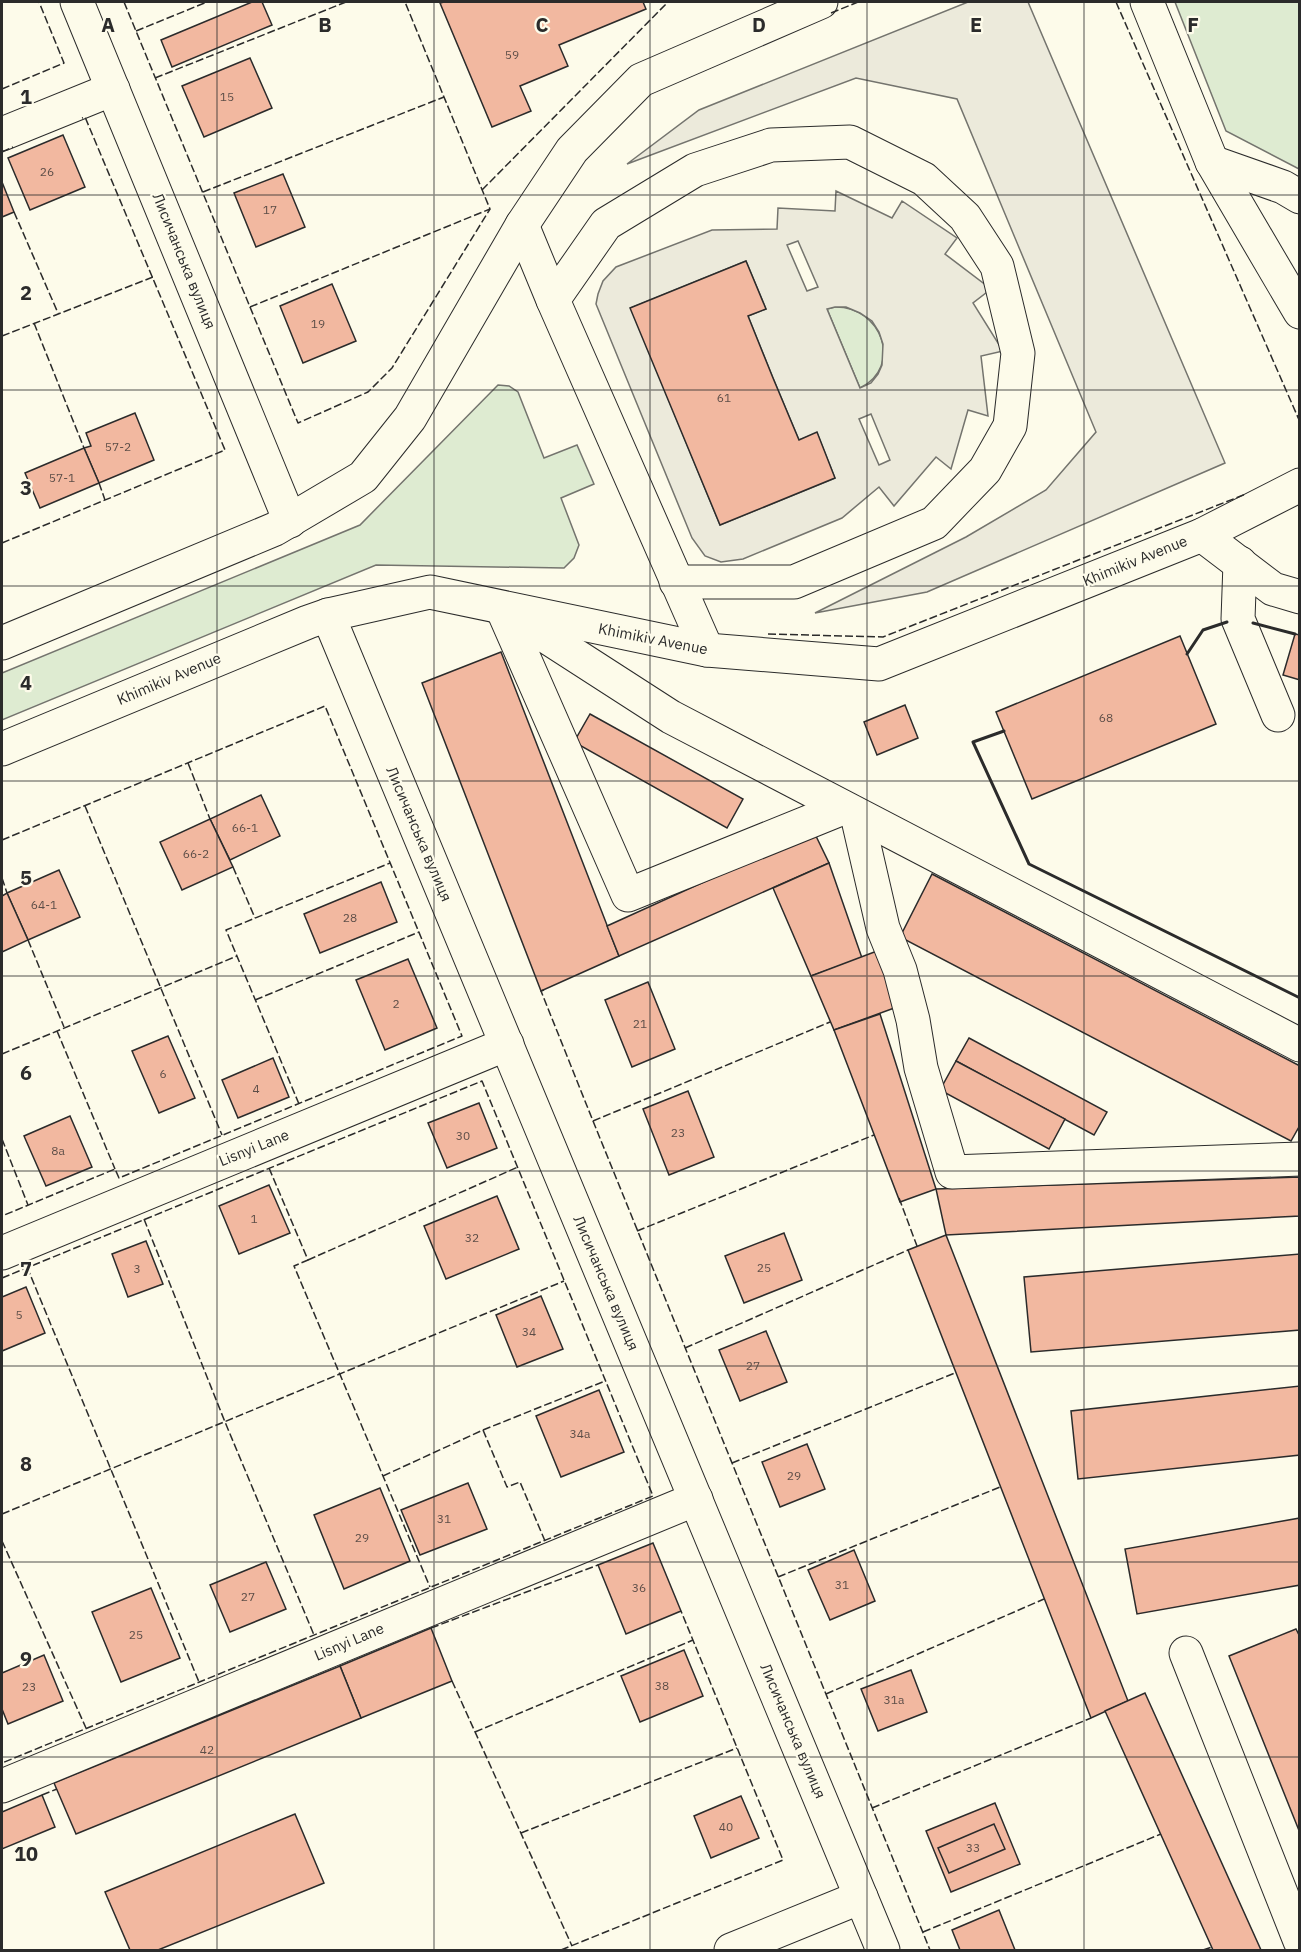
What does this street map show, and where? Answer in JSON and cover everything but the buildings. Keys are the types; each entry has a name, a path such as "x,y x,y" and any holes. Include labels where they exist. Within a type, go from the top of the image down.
{"street":[{"name":"Лисичанська вулиця","path":"77,2 290,521"},
{"path":"2,643 290,521 363,477 410,418 522,225 572,150 641,80 821,2"},
{"path":"1147,2 1212,162 1299,312"},
{"path":"2,134 113,89"},
{"path":"553,300 606,224 695,170 771,145 850,142 924,179 965,217 997,266 1018,353 1010,426 985,470 934,523 794,582 676,582"},
{"path":"1212,162 1283,188 1299,197"},
{"path":"522,225 707,650"},
{"name":"Khimikiv Avenue","path":"2,749 308,622 328,615 430,592 707,650 879,664 1202,535 1299,485"},
{"path":"1202,535 1273,589 1299,597"},
{"path":"1240,563 1238,619 1278,715"},
{"path":"502,608 628,895 850,811"},
{"path":"502,608 670,717 1299,1045"},
{"name":"Лисичанська вулиця","path":"328,615 883,1950"},
{"path":"850,811 883,928 900,970 913,1020 921,1068 951,1172 1299,1159"},
{"name":"Lisnyi Lane","path":"2,1253 507,1044"},
{"name":"Lisnyi Lane","path":"2,1786 696,1498"},
{"path":"1186,1653 1299,1941"},
{"path":"731,1950 861,1897"}],"green space":[{"path":"1175,2 1299,2 1299,169 1226,131"},
{"path":"835,307 851,309 864,316 875,326 881,339 884,352 881,366 873,378 860,388 827,309"},
{"path":"498,385 509,386 518,392 544,458 577,445 594,484 561,498 579,545 574,558 564,568 376,565 2,720 2,673 360,525"}],"shaded area":[{"path":"968,2 1028,2 1225,463 927,592 815,613 966,537 1046,490 1096,432 957,99 856,78 627,164 699,110"},
{"path":"836,191 892,218 902,201 957,238 945,254 991,289 973,303 1003,351 981,356 988,416 968,410 951,469 936,457 894,506 879,487 842,518 743,559 721,562 705,556 692,538 596,304 598,294 603,281 616,267 712,230 777,229 778,208 835,211","holes":["798,241 818,287 807,291 787,245","746,261 766,309 748,316 773,378 799,440 817,433 835,478 720,525 631,308","846,307 860,313 872,321 879,332 883,344 882,365 871,383 860,388 827,309","871,414 890,460 879,465 859,419"]}],"fence":[{"path":"2,89 64,63 39,2"},
{"path":"124,2 250,307 490,209 405,2"},
{"path":"136,31 207,2"},
{"path":"155,78 346,2"},
{"path":"482,190 668,2"},
{"path":"831,13 858,2"},
{"path":"1116,2 1300,422"},
{"path":"203,192 444,97"},
{"path":"2,543 225,450 85,117 82,118"},
{"path":"2,152 13,147"},
{"path":"250,307 298,423 368,392 392,368 490,209"},
{"path":"14,212 58,313"},
{"path":"2,336 153,277"},
{"path":"34,323 84,448"},
{"path":"99,483 105,500"},
{"path":"768,634 883,637 1246,494"},
{"path":"2,840 325,706 462,1036 119,1178 115,1169 2,1216"},
{"path":"188,763 210,819"},
{"path":"85,806 222,1135"},
{"path":"299,1104 226,930 390,863"},
{"path":"233,867 255,918"},
{"path":"2,878 7,893"},
{"path":"255,1000 419,932"},
{"path":"28,940 64,1027"},
{"path":"2,1054 237,956"},
{"path":"544,990 541,991 593,1121 930,1950"},
{"path":"593,1121 830,1022"},
{"path":"57,1031 115,1169"},
{"path":"2,1278 482,1081 653,1496 2,1763"},
{"path":"637,1231 874,1135"},
{"path":"2,1139 28,1205"},
{"path":"308,1260 518,1167"},
{"path":"269,1168 308,1260 294,1266 430,1587"},
{"path":"899,1198 917,1246 914,1247"},
{"path":"144,1219 225,1422 314,1635"},
{"path":"685,1348 908,1250"},
{"path":"27,1267 199,1682"},
{"path":"2,1514 564,1281"},
{"path":"732,1463 955,1373"},
{"path":"383,1476 483,1430 605,1381"},
{"path":"483,1430 507,1487 520,1482 545,1541"},
{"path":"778,1577 1000,1487"},
{"path":"2,1541 86,1728"},
{"path":"431,1628 598,1565"},
{"path":"826,1694 1044,1599"},
{"path":"561,1950 783,1860 681,1611"},
{"path":"475,1732 693,1640"},
{"path":"452,1681 572,1946"},
{"path":"872,1808 1091,1718"},
{"path":"521,1833 737,1748"},
{"path":"42,1795 57,1789"},
{"path":"923,1932 1161,1834"},
{"path":"1203,1950 1212,1947"}],"wall":[{"path":"1187,654 1203,630 1227,622"},
{"path":"1253,623 1295,634"},
{"path":"1004,731 973,742 1029,864 1300,998"}]}
